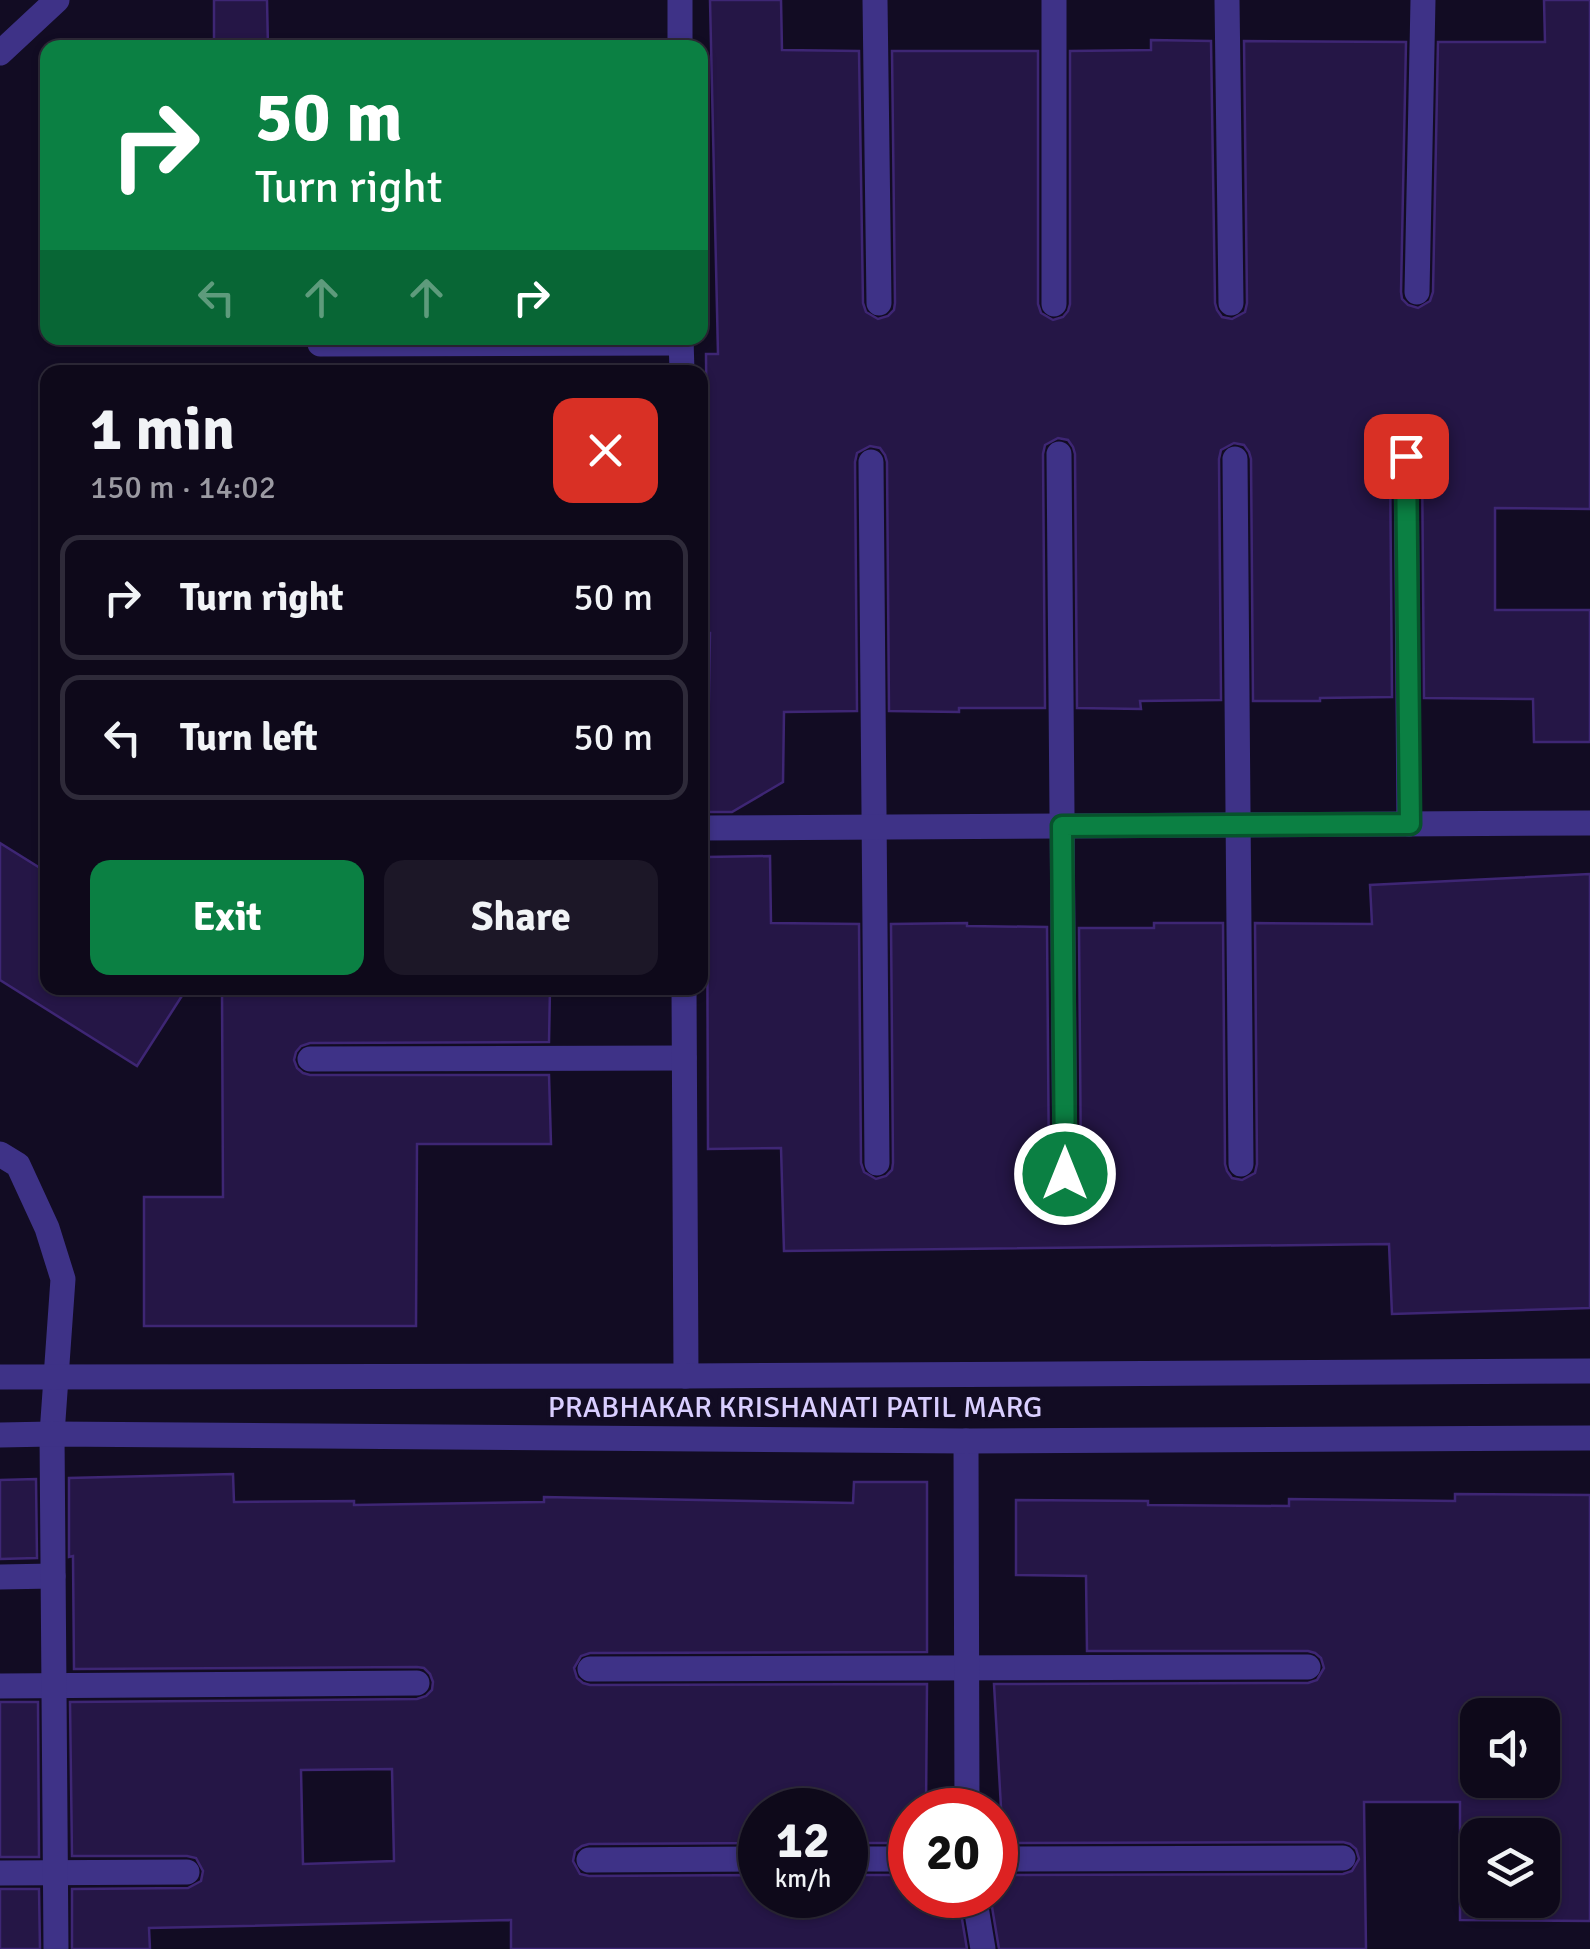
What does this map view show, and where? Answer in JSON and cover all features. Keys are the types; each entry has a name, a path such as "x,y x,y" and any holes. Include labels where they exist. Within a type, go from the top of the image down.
{"street":[{"path":"0,53 56,0"},
{"path":"680,0 680,40"},
{"path":"875,0 879,303"},
{"path":"1054,0 1054,304"},
{"path":"1227,0 1231,303"},
{"path":"1417,292 1423,0"},
{"path":"1059,454 1065,1174"},
{"path":"1406,456 1410,824"},
{"path":"1235,458 1241,1164"},
{"path":"871,462 877,1163"},
{"path":"708,828 1590,823"},
{"path":"684,995 686,1376"},
{"path":"310,1059 684,1058"},
{"path":"0,1154 18,1165 47,1228 63,1279 52,1434 56,1949"},
{"name":"PRABHAKAR KRISHANATI PATIL MARG","path":"0,1377 1590,1371"},
{"name":"PRABHAKAR KRISHANATI PATIL MARG","path":"0,1435 966,1441 1590,1438"},
{"path":"966,1441 968,1788"},
{"path":"0,1577 53,1576"},
{"path":"590,1669 1308,1667"},
{"path":"0,1686 417,1683"},
{"path":"1018,1859 1344,1858"},
{"path":"590,1860 738,1860"},
{"path":"0,1873 187,1872"},
{"path":"978,1918 983,1949"}],"building":[{"path":"214,0 267,0 268,40 214,40"},
{"path":"710,0 781,0 782,50 859,51 863,303 866,312 878,319 888,316 895,303 892,51 1038,51 1038,304 1041,313 1053,320 1063,317 1070,304 1070,51 1151,50 1151,40 1211,41 1215,303 1222,317 1232,319 1245,312 1247,303 1244,41 1406,42 1401,292 1408,305 1418,308 1430,301 1433,292 1438,42 1545,42 1544,0 1590,0 1590,509 1495,508 1495,610 1590,610 1590,742 1534,742 1533,699 1424,698 1422,456 1419,447 1407,440 1397,443 1390,456 1392,697 1253,701 1251,459 1244,445 1234,443 1221,450 1219,459 1221,700 1140,701 1141,709 1077,708 1075,454 1068,440 1058,438 1045,445 1043,454 1045,708 889,711 887,462 880,448 870,446 857,453 855,462 857,711 784,712 783,782 732,812 708,812 706,354 718,354"},
{"path":"0,843 40,868 40,995 183,995 137,1066 0,980"},
{"path":"770,856 771,923 859,924 861,1163 864,1172 876,1179 886,1176 893,1163 891,924 1047,927 1049,1174 1052,1183 1064,1190 1074,1187 1081,1174 1079,928 1223,923 1225,1164 1232,1178 1242,1180 1255,1173 1257,1164 1255,923 1372,924 1370,885 1590,874 1590,1308 1392,1314 1389,1244 784,1251 781,1148 708,1149 708,857"},
{"path":"222,995 550,995 549,1042 310,1043 296,1052 297,1068 310,1075 549,1075 551,1144 417,1144 416,1326 144,1326 144,1197 223,1197"},
{"path":"233,1474 234,1502 354,1501 354,1505 544,1502 544,1497 853,1503 854,1482 927,1482 927,1652 590,1653 581,1656 574,1668 577,1678 590,1685 927,1684 926,1788 888,1788 888,1843 868,1843 868,1788 738,1788 738,1843 589,1844 575,1851 573,1861 580,1874 589,1876 738,1875 738,1918 868,1918 868,1875 888,1875 888,1918 962,1918 967,1949 511,1949 511,1920 149,1928 150,1949 72,1949 72,1889 188,1888 201,1881 203,1871 196,1858 187,1856 72,1856 70,1702 417,1699 432,1690 433,1682 424,1668 417,1667 74,1669 73,1556 69,1557 69,1478","holes":["392,1769 394,1861 303,1864 301,1770"]},
{"path":"36,1479 37,1558 0,1559 0,1480"},
{"path":"1455,1494 1590,1495 1590,1921 1460,1920 1560,1918 1560,1818 1460,1818 1460,1802 1364,1802 1366,1949 999,1949 994,1918 1018,1918 1018,1875 1352,1871 1359,1859 1356,1849 1343,1842 1018,1843 1018,1788 1000,1788 994,1684 1308,1683 1317,1680 1324,1668 1321,1658 1308,1651 1087,1651 1086,1576 1016,1575 1016,1500 1289,1506 1289,1499 1455,1501"},
{"path":"0,1702 38,1702 39,1857 0,1857"},
{"path":"0,1889 39,1889 40,1949 0,1949"}],"route":[{"path":"1065,1174 1062,826 1410,824 1406,456"}]}
